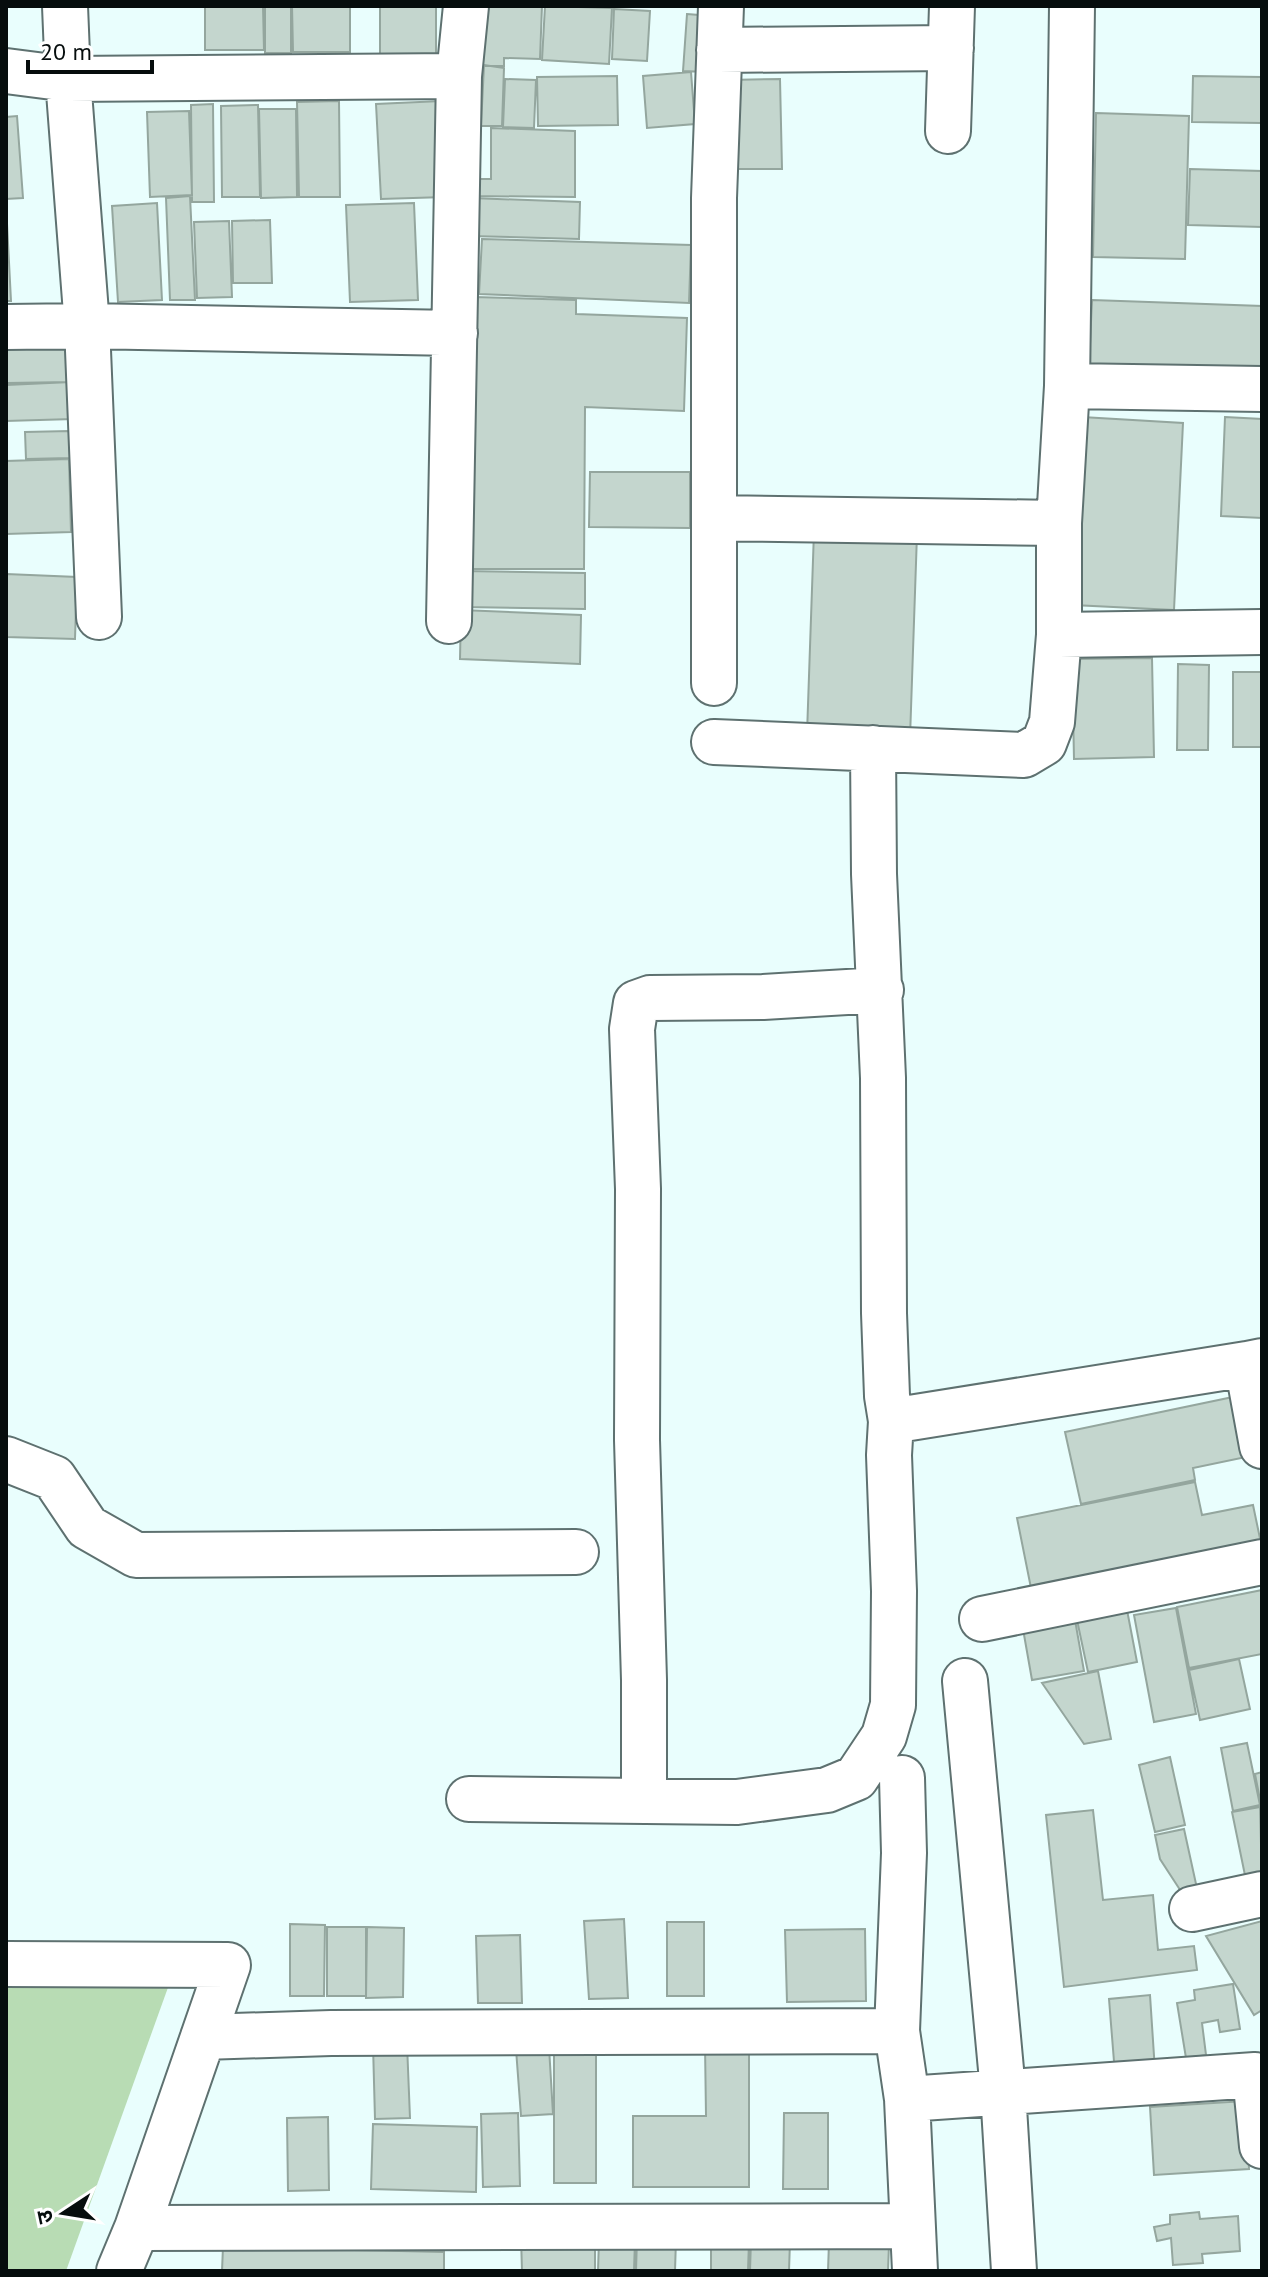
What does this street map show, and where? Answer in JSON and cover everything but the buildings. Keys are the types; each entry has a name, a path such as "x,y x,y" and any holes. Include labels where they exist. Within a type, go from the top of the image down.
{"street":[{"path":"65,6 87,326 99,617"},
{"path":"449,621 459,76 466,6"},
{"path":"714,683 714,198 721,6"},
{"path":"714,742 1024,755 1044,743 1052,722 1059,635 1059,523 1067,386 1072,6"},
{"path":"719,50 952,27 948,131"},
{"path":"6,71 68,79 459,76"},
{"path":"6,327 455,333"},
{"path":"1067,386 1262,389"},
{"path":"714,518 1059,523"},
{"path":"1059,635 1262,632"},
{"path":"469,1799 737,1802 827,1790 856,1778 884,1736 893,1705 895,1668 889,1455 891,1421 884,1313 881,990 874,874 873,748"},
{"path":"644,1801 637,1424 638,1189 632,1029 636,1003 650,998 763,997 881,990"},
{"path":"891,1421 1254,1363 1262,1446"},
{"path":"6,1459 54,1478 87,1527 136,1555 576,1552"},
{"path":"982,1619 1262,1562"},
{"path":"965,1681 1003,2091 1014,2271"},
{"path":"902,1778 904,1853 897,2031 907,2099 915,2271"},
{"path":"1192,1909 1262,1894"},
{"path":"6,1964 228,1965 137,2228 119,2271"},
{"path":"203,2037 331,2033 897,2031"},
{"path":"907,2099 1255,2075 1262,2146"},
{"path":"137,2228 911,2226"}],"green space":[{"path":"175,1968 66,2271 6,2271 6,1969"}]}
